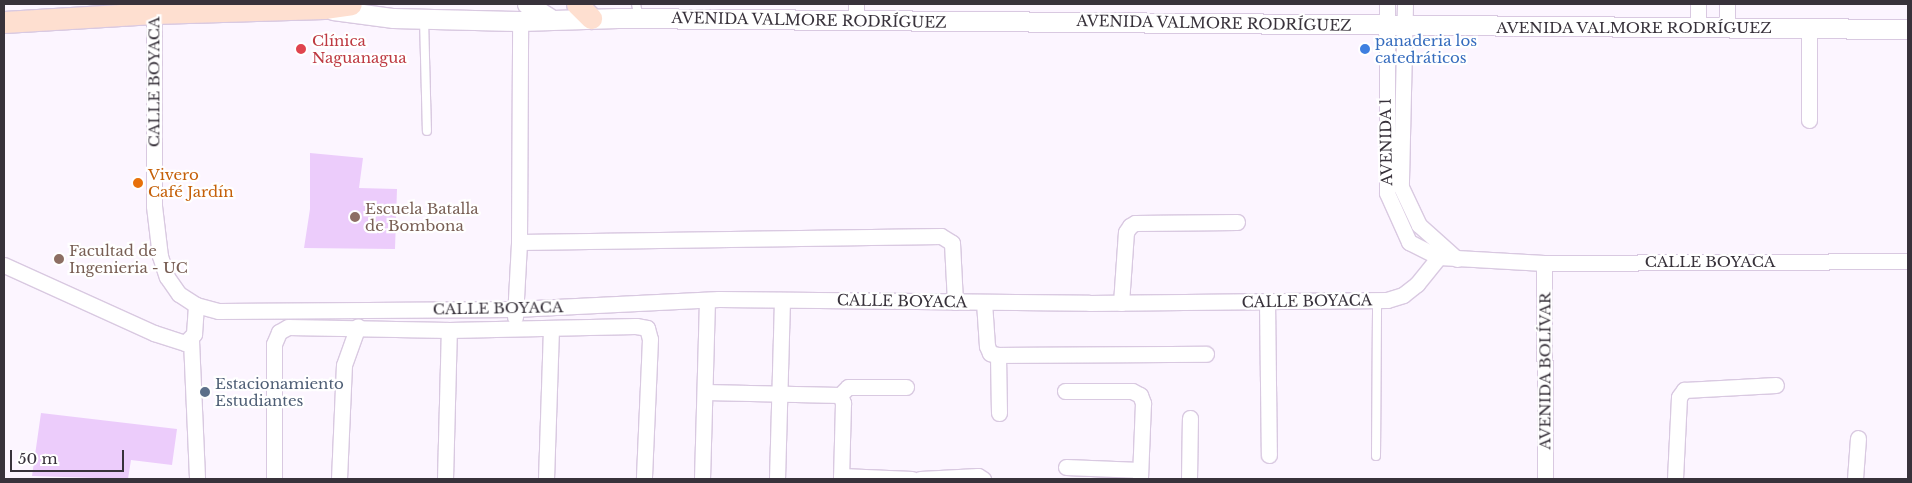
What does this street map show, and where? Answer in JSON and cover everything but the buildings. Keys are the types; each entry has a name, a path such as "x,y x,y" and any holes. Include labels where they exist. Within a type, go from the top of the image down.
{"main road":[{"path":"4,22 154,8 324,8 351,4"}],"street":[{"path":"458,4 478,20"},
{"name":"AVENIDA 1","path":"1387,4 1394,25 1401,187 1419,225 1457,259"},
{"name":"AVENIDA 1","path":"1405,4 1394,25 1387,193 1409,242 1438,257"},
{"path":"1698,4 1698,29"},
{"path":"1727,4 1727,29"},
{"name":"CALLE BOYACA","path":"154,8 156,237 167,277 179,294 196,305 218,311 515,309 707,301 782,300 1121,303 1377,300 1403,295 1418,284 1438,257 1544,263 1908,261"},
{"name":"AVENIDA VALMORE RODRÍGUEZ","path":"324,8 393,18 478,20 523,12 550,18 584,11 856,12 1394,25 1698,29 1908,29"},
{"path":"514,329 519,242 523,12"},
{"path":"1809,29 1809,120"},
{"path":"1121,303 1126,232 1130,226 1135,223 1237,222"},
{"path":"519,242 941,236 952,243 955,302"},
{"name":"AVENIDA BOLÍVAR","path":"1544,263 1546,479"},
{"path":"4,265 154,333 185,342 191,340"},
{"path":"777,479 782,300"},
{"path":"702,479 707,301"},
{"path":"1267,301 1269,455"},
{"path":"984,302 987,346 990,352 998,356 1206,354"},
{"path":"196,305 191,340 197,479"},
{"path":"339,479 344,365 358,326"},
{"path":"274,479 273,394 276,336 288,327 358,326 449,330 647,328 650,339 644,479"},
{"path":"445,479 449,330"},
{"path":"546,479 551,330"},
{"path":"998,356 999,413"},
{"path":"1675,479 1679,397 1684,390 1776,385"},
{"path":"705,392 780,392 840,395 848,387 906,387"},
{"path":"1065,392 1132,391 1140,394 1143,403 1140,475 1066,467"},
{"path":"840,395 843,403 841,478 912,479"},
{"path":"1189,479 1190,418"},
{"path":"1855,479 1858,438"},
{"path":"920,479 978,476 983,479"}],"lane":[{"path":"424,19 427,131"},
{"path":"1376,456 1377,300"}],"place":[{"name":"Clínica Naguanagua","path":"301,49"},
{"name":"panaderia los catedráticos","path":"1365,49"},
{"name":"Vivero Café Jardín","path":"138,183"},
{"name":"Escuela Batalla de Bombona","path":"355,217"},
{"name":"Facultad de Ingenieria - UC","path":"59,259"},
{"name":"Estacionamiento Estudiantes","path":"205,392"}]}
